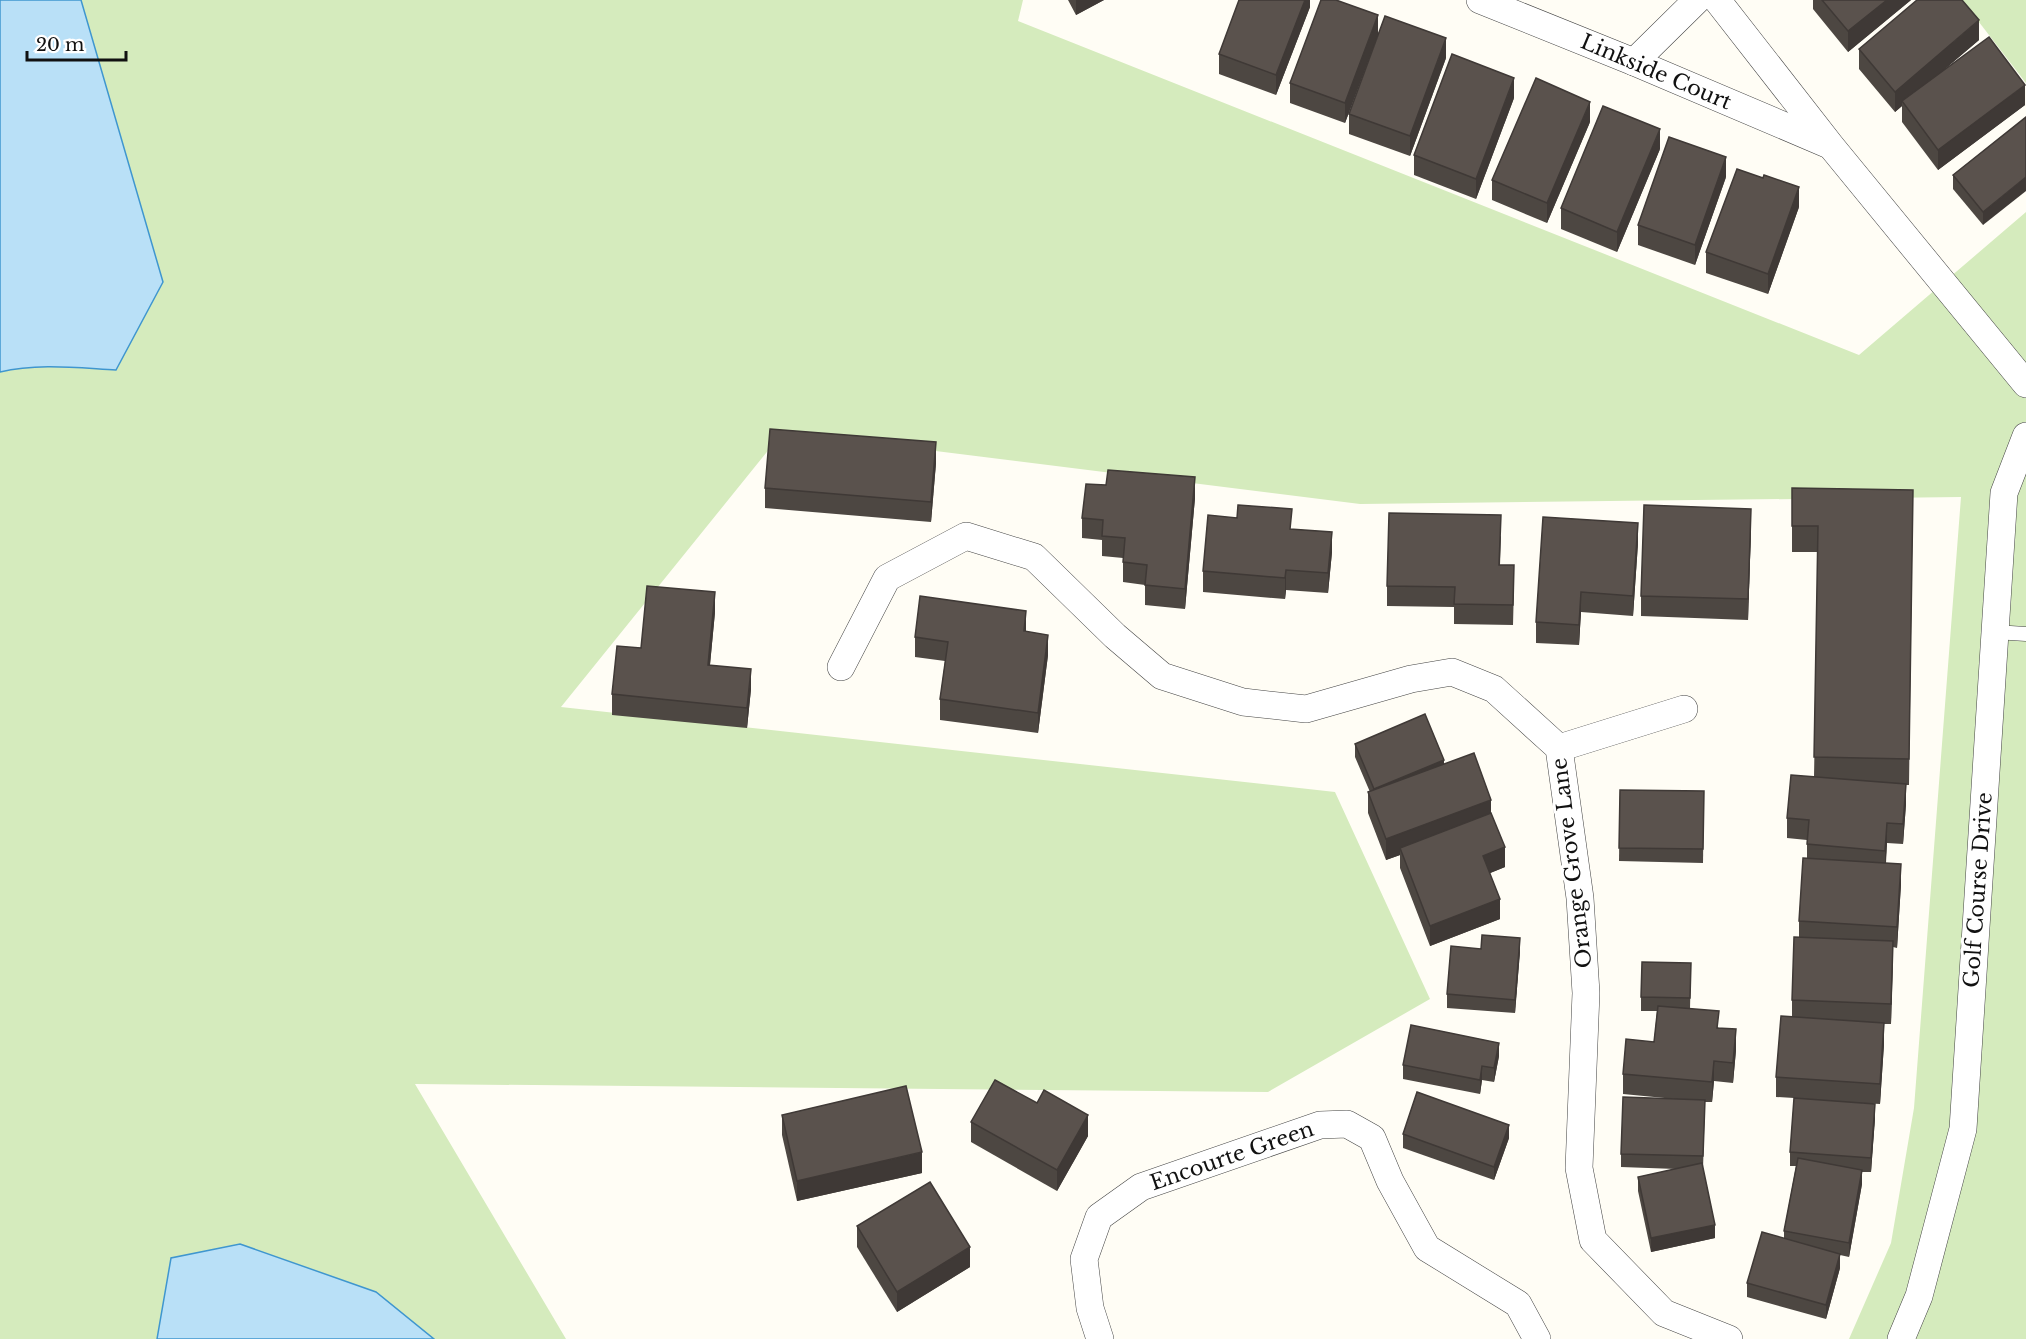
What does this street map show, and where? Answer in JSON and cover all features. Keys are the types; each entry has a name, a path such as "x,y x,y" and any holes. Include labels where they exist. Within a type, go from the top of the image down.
{"street":[{"name":"Linkside Court","path":"1480,0 1635,62 1831,146"},
{"path":"1635,62 1697,0"},
{"name":"Linkside Court","path":"1717,0 1831,146 2026,384"},
{"name":"Golf Course Drive","path":"1901,1339 1920,1296 1963,1129 2004,493 2026,436"},
{"name":"Orange Grove Lane","path":"842,667 887,578 966,536 1034,557 1115,636 1162,676 1243,702 1306,709 1411,679 1452,672 1494,689 1559,748 1580,898 1586,993 1580,1168 1593,1240 1665,1313 1729,1339"},
{"path":"1559,748 1684,709"},
{"name":"Encourte Green","path":"1100,1339 1090,1308 1084,1259 1099,1217 1141,1187 1320,1125 1338,1124 1347,1124 1371,1138 1390,1181 1427,1248 1518,1304 1537,1339"}],"lane":[{"path":"1995,632 2026,634"}],"green space":[{"path":"0,0 1023,0 1018,21 1859,355 2026,212 2026,1339 1849,1339 1891,1243 1914,1108 1961,497 1360,504 783,432 561,707 1335,792 1430,999 1268,1092 415,1084 566,1339 0,1339"},
{"path":"1962,0 2026,0 2026,83"}],"water":[{"path":"0,0 81,0 163,282 116,370 43,367 0,372"},
{"path":"240,1244 376,1292 434,1339 157,1339 171,1258"}],"building":[{"path":"1239,0 1305,0 1276,75 1219,54"},
{"path":"1321,0 1336,0 1378,15 1345,103 1290,83"},
{"path":"1822,0 1887,0 1848,31"},
{"path":"1917,0 1962,0 1979,20 1895,92 1859,49"},
{"path":"1385,16 1446,38 1410,136 1349,114"},
{"path":"1989,37 2025,85 1938,150 1902,101"},
{"path":"1452,54 1514,78 1476,179 1414,155"},
{"path":"1536,78 1590,102 1547,203 1492,180"},
{"path":"1603,106 1660,129 1617,232 1561,208"},
{"path":"2026,117 2026,177 1983,212 1953,175"},
{"path":"1669,137 1726,157 1695,245 1638,225"},
{"path":"1737,169 1799,187 1768,274 1706,252"},
{"path":"770,429 936,442 931,502 765,488"},
{"path":"1108,470 1195,477 1185,589 1145,585 1147,565 1123,562 1125,538 1102,536 1103,520 1082,518 1086,484 1106,485"},
{"path":"1792,488 1913,490 1909,759 1814,757 1818,526 1792,526"},
{"path":"1238,505 1292,509 1290,529 1332,532 1328,573 1286,570 1285,578 1203,571 1208,515 1237,518"},
{"path":"1644,505 1751,509 1748,599 1641,596"},
{"path":"1389,513 1501,515 1499,565 1514,565 1513,605 1454,604 1455,587 1387,586"},
{"path":"1543,517 1638,523 1633,596 1581,592 1579,625 1536,622"},
{"path":"647,586 715,592 708,665 751,669 747,708 612,694 617,646 641,648"},
{"path":"920,596 1026,611 1024,631 1048,635 1038,713 940,699 948,642 915,637"},
{"path":"1425,714 1444,760 1374,789 1355,744"},
{"path":"1474,753 1491,800 1386,839 1368,792"},
{"path":"1791,775 1906,784 1903,824 1887,823 1885,851 1807,844 1809,820 1787,818"},
{"path":"1620,790 1704,791 1703,849 1619,848"},
{"path":"1491,813 1505,847 1483,856 1500,899 1430,926 1400,848"},
{"path":"1803,858 1901,864 1897,927 1799,921"},
{"path":"1482,935 1520,938 1515,1000 1447,994 1451,946 1481,949"},
{"path":"1794,937 1893,941 1891,1004 1792,1000"},
{"path":"1642,962 1691,963 1690,998 1641,997"},
{"path":"1658,1006 1719,1011 1717,1028 1736,1029 1733,1063 1714,1061 1712,1082 1623,1074 1626,1039 1654,1042"},
{"path":"1781,1016 1884,1023 1880,1084 1776,1077"},
{"path":"1411,1025 1499,1043 1494,1068 1482,1066 1480,1080 1403,1065"},
{"path":"995,1080 1037,1103 1044,1090 1088,1115 1057,1170 971,1122"},
{"path":"906,1086 922,1152 797,1181 782,1115"},
{"path":"1417,1092 1509,1125 1494,1167 1403,1134"},
{"path":"1623,1097 1705,1100 1703,1156 1621,1154"},
{"path":"1794,1098 1875,1104 1871,1158 1790,1152"},
{"path":"1798,1158 1862,1170 1849,1243 1784,1231"},
{"path":"1702,1163 1715,1225 1651,1238 1638,1177"},
{"path":"930,1182 970,1247 897,1292 857,1226"},
{"path":"1762,1232 1840,1254 1826,1305 1747,1283"}]}
